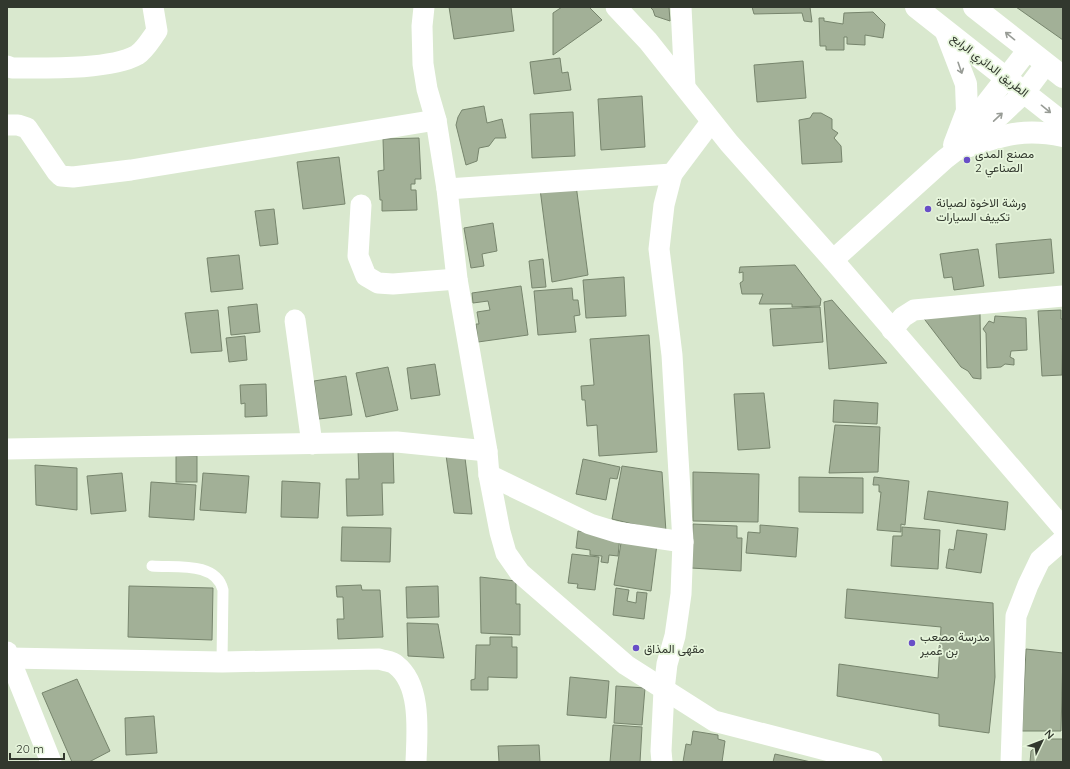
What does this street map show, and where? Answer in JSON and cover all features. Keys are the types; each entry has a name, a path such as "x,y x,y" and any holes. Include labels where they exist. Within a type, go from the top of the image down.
{"main road":[{"name":"الطريق الدائري الرابع","path":"916,7 1063,123"},
{"path":"974,7 1027,51 1063,77"},
{"path":"946,31 964,78 968,111 953,151"},
{"path":"953,151 998,136 1025,132 1063,136"}],"street":[{"path":"7,66 12,68 57,68 110,63 137,54 157,31 153,7"},
{"path":"424,7 422,26 423,64 427,89 436,120 447,189 457,279 487,451 489,475 500,532 506,553 520,573 626,665 714,721 872,762"},
{"path":"616,7 648,41 711,122 833,260 1063,528"},
{"path":"681,7 684,87"},
{"path":"953,151 1005,77 1027,51"},
{"path":"833,260 953,151 993,122 1025,92 1046,64"},
{"path":"7,125 18,125 27,128 57,172 61,176 73,177 131,170 436,120"},
{"path":"662,762 661,751 664,690 667,664 675,636 681,594 683,542 672,355 659,249 664,206 672,174 711,122"},
{"path":"447,189 672,174"},
{"path":"361,205 358,256 366,276 378,283 393,284 457,279"},
{"path":"892,330 903,317 914,310 1063,296"},
{"path":"295,320 312,444"},
{"path":"7,449 397,442 487,451"},
{"path":"489,475 590,524 616,532 683,542"},
{"path":"1011,762 1016,616 1040,560 1063,540"},
{"path":"51,762 8,655 222,662 379,659 396,664 409,681 416,704 416,762"}],"lane":[{"path":"152,566 203,569 216,577 221,583 223,590 222,662"}],"building":[{"path":"449,7 511,7 514,31 454,39"},
{"path":"562,7 589,7 602,20 553,55 553,13"},
{"path":"650,7 669,7 670,21 655,16"},
{"path":"752,7 810,7 812,22 804,21 802,13 754,14"},
{"path":"1016,7 1063,7 1063,40"},
{"path":"873,12 885,24 883,38 865,35 865,45 847,44 847,37 844,37 844,50 826,50 826,46 820,46 819,18 824,18 824,21 843,24 844,13"},
{"path":"560,58 562,73 568,72 571,90 534,94 530,62"},
{"path":"803,61 806,98 757,102 754,65"},
{"path":"642,96 645,147 601,150 598,99"},
{"path":"484,106 487,123 502,119 506,138 495,138 489,146 479,148 477,161 466,165 456,125 458,117 462,110"},
{"path":"573,112 575,156 532,158 530,114"},
{"path":"813,113 821,113 832,119 832,129 838,133 834,138 841,146 842,162 802,164 799,120 810,118"},
{"path":"419,138 421,179 415,179 415,184 411,184 411,190 416,190 417,210 382,211 378,171 384,170 383,139"},
{"path":"339,157 345,204 303,209 297,162"},
{"path":"576,185 588,275 552,282 540,189"},
{"path":"274,209 278,244 260,246 255,211"},
{"path":"493,223 497,251 482,254 484,266 471,268 464,228"},
{"path":"1051,239 1054,273 999,278 996,244"},
{"path":"978,249 984,286 954,290 952,277 944,278 940,254"},
{"path":"239,255 243,289 211,292 207,258"},
{"path":"543,259 546,287 532,288 529,261"},
{"path":"795,265 821,299 820,306 792,307 792,304 759,304 763,294 742,294 740,283 743,281 743,272 739,273 740,267"},
{"path":"624,277 626,316 586,318 583,280"},
{"path":"521,286 528,335 478,342 476,324 479,324 477,312 490,310 488,301 473,303 472,293"},
{"path":"572,288 573,300 578,300 580,315 574,316 576,332 538,335 534,291"},
{"path":"832,300 887,363 829,369 824,302"},
{"path":"257,304 260,332 231,335 228,307"},
{"path":"820,307 823,342 773,346 770,309"},
{"path":"218,310 222,351 191,353 185,313"},
{"path":"1061,310 1061,319 1063,319 1062,375 1042,376 1038,311"},
{"path":"980,313 981,379 973,378 968,371 961,367 922,316"},
{"path":"995,316 1026,318 1027,350 1011,351 1010,357 1014,359 1014,365 1005,364 1001,367 987,368 986,333 983,329 989,321 994,323"},
{"path":"649,335 657,452 599,456 597,425 587,426 585,400 582,400 581,386 594,385 590,339"},
{"path":"245,336 247,360 229,362 226,338"},
{"path":"435,364 440,395 411,399 407,368"},
{"path":"388,367 398,410 366,417 356,373"},
{"path":"346,376 352,415 319,419 314,381"},
{"path":"266,384 267,416 245,417 245,403 241,404 240,385"},
{"path":"764,393 770,448 738,450 734,394"},
{"path":"834,400 878,403 877,424 833,422"},
{"path":"835,425 880,427 878,472 829,473"},
{"path":"445,448 464,450 472,514 454,513"},
{"path":"393,449 394,483 382,483 383,515 347,516 346,479 359,479 358,450"},
{"path":"176,456 197,456 197,482 176,482"},
{"path":"583,459 620,467 617,479 610,478 606,500 576,494"},
{"path":"35,465 77,468 77,510 36,505"},
{"path":"622,466 662,472 666,532 612,519"},
{"path":"693,472 759,474 758,522 693,521"},
{"path":"122,473 126,511 91,514 87,476"},
{"path":"203,473 249,476 246,513 200,510"},
{"path":"799,477 863,478 863,513 799,512"},
{"path":"874,477 909,481 905,525 901,524 901,532 877,530 881,492 879,492 879,485 873,485"},
{"path":"282,481 320,483 318,518 281,517"},
{"path":"151,482 196,485 194,520 149,517"},
{"path":"928,491 1008,502 1005,530 924,519"},
{"path":"693,524 737,526 737,538 742,538 741,571 691,568"},
{"path":"760,525 798,528 796,557 746,553 748,532 760,533"},
{"path":"342,527 391,528 390,562 341,561"},
{"path":"902,527 940,530 938,569 891,566 893,536 902,536"},
{"path":"957,530 987,534 981,573 946,568 949,549 954,550"},
{"path":"578,531 620,536 618,556 609,555 608,563 601,562 602,556 590,555 590,550 576,548"},
{"path":"622,537 657,544 651,591 614,585"},
{"path":"572,554 599,557 595,590 577,588 578,584 568,583"},
{"path":"480,577 516,581 516,604 520,604 520,635 481,633"},
{"path":"361,585 362,590 380,590 383,637 338,639 337,619 344,619 343,597 337,597 336,586"},
{"path":"129,586 213,588 212,640 128,637"},
{"path":"438,586 439,617 407,618 406,587"},
{"path":"616,588 629,590 627,601 636,603 637,592 647,593 644,619 613,615"},
{"path":"847,589 993,603 995,677 989,733 939,726 939,714 837,696 839,664 938,678 941,627 845,618"},
{"path":"407,623 438,624 444,658 408,656"},
{"path":"490,637 512,637 512,647 517,647 517,678 488,677 488,690 471,690 471,680 475,679 476,645 490,645"},
{"path":"1026,649 1063,653 1061,731 1022,731"},
{"path":"570,677 609,681 606,718 567,715"},
{"path":"77,679 110,751 89,762 72,762 42,693"},
{"path":"616,686 645,688 642,725 614,723"},
{"path":"154,716 157,753 126,755 125,718"},
{"path":"613,725 642,727 640,762 610,762"},
{"path":"693,731 718,735 718,739 725,741 722,762 683,762 686,744 691,745"},
{"path":"1041,739 1063,739 1063,762 1030,762 1031,751 1036,747"},
{"path":"539,745 540,762 499,762 498,746"},
{"path":"775,754 811,762 773,762"}],"place":[{"name":"مصنع المدى الصناعي 2","path":"967,160"},
{"name":"ورشة الاخوة لصيانة تكييف السيارات","path":"928,209"},
{"name":"مدرسة مصعب بن عُمير","path":"912,643"},
{"name":"مقهى المذاق","path":"636,648"}]}
